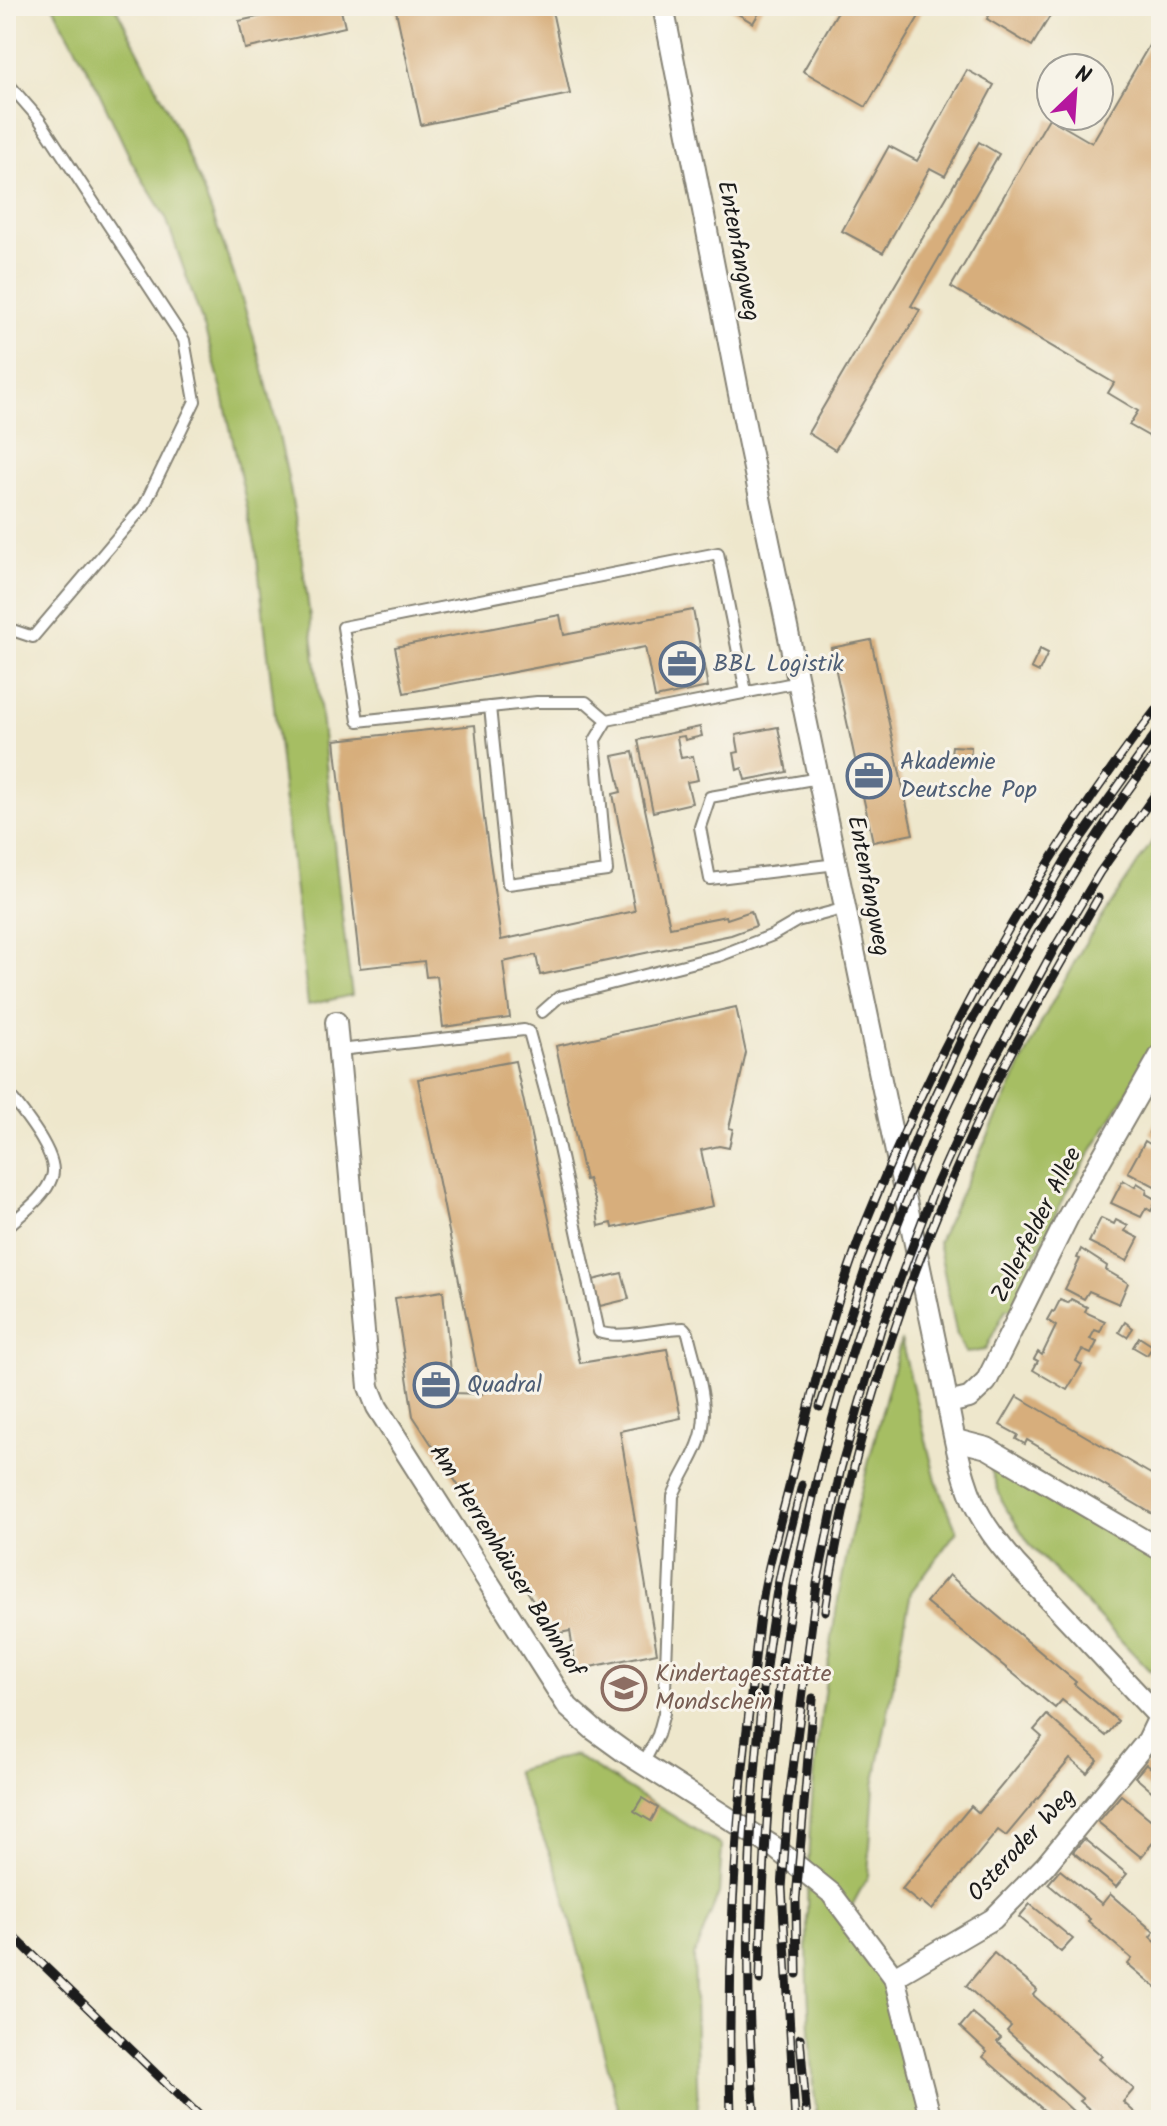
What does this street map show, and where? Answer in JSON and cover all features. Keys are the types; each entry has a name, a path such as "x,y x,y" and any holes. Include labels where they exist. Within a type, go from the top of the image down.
{"street":[{"name":"Entenfangweg","path":"663,6 747,435 948,1403 973,1502 992,1535 1015,1563 1160,1716"},
{"name":"Am Herrenhäuser Bahnhof","path":"336,1022 369,1387 377,1407 568,1707 594,1730 643,1764 808,1872 848,1913 894,1977 931,2120"},
{"name":"Zellerfelder Allee","path":"948,1403 969,1398 986,1382 1069,1215 1161,1054"},
{"path":"956,1440 987,1448 1161,1550"},
{"name":"Osteroder Weg","path":"894,1977 993,1919 1045,1866 1148,1740 1160,1716"}],"lane":[{"path":"6,81 39,119 184,340 195,401 144,506 33,637 6,628"},
{"path":"607,720 586,702 537,702 358,721 343,627 718,553 746,692"},
{"path":"490,707 508,884 607,871 595,740 607,720 799,682"},
{"path":"819,778 710,797 700,827 710,879 837,864"},
{"path":"542,1012 559,997 719,956 773,935 797,921 846,908"},
{"path":"339,1050 524,1030 529,1032 552,1116 599,1332 615,1335 684,1328 688,1333 705,1413 698,1446 673,1496 664,1713 658,1735 643,1764"},
{"path":"6,1090 49,1150 55,1168 52,1179 40,1196 6,1228"}],"green space":[{"path":"53,6 115,6 197,176 255,341 286,468 308,599 352,995 308,1005 256,549 222,390 205,330 166,218 132,162 92,77"},
{"path":"1161,828 1161,1037 1063,1198 1012,1309 1006,1309 985,1350 966,1353 957,1336 938,1242 1042,1021 1084,945"},
{"path":"901,1340 936,1480 957,1531 911,1592 874,1786 868,1876 848,1913 894,1977 927,2120 817,2120 807,1933 809,1840 817,1747 847,1552"},
{"path":"991,1459 1161,1559 1161,1672 1149,1670 1031,1546 1003,1504 988,1461"},
{"path":"574,1755 722,1846 719,1893 694,1955 698,2120 621,2120 560,1878 515,1771"}],"building":[{"path":"307,6 340,6 345,27 245,49 239,21"},
{"path":"395,6 551,6 570,94 421,125"},
{"path":"725,6 763,6 753,23"},
{"path":"841,6 925,6 866,107 803,71"},
{"path":"995,6 1056,6 1032,46 987,19"},
{"path":"1161,25 1161,443 1129,425 1138,411 1108,393 1114,383 951,287 1041,132 1073,132 1092,143 1098,132 1115,132 1115,104"},
{"path":"967,70 994,85 945,176 930,168 883,253 842,231 889,146 917,161"},
{"path":"979,142 999,154 911,306 920,310 835,450 808,433"},
{"path":"693,610 708,687 655,698 645,647 404,693 395,647 560,615 564,635"},
{"path":"871,640 913,834 873,842 831,648"},
{"path":"1040,649 1048,653 1039,672 1031,668"},
{"path":"475,725 501,940 635,911 613,794 621,792 613,756 633,752 670,927 726,916 727,919 751,911 756,926 731,935 540,975 536,955 503,962 510,1018 443,1027 437,976 426,977 424,961 360,968 335,740"},
{"path":"700,727 702,736 685,740 684,736 677,737 681,758 693,756 698,780 687,782 692,803 653,812 638,740"},
{"path":"778,727 787,772 745,780 742,768 737,770 734,753 739,752 736,735"},
{"path":"952,746 971,747 970,764 950,762"},
{"path":"736,1007 746,1053 729,1128 733,1129 729,1148 719,1146 701,1150 713,1206 613,1228 612,1223 599,1226 596,1203 588,1179 585,1180 556,1046"},
{"path":"515,1061 580,1363 667,1349 681,1418 620,1431 657,1653 576,1670 570,1631 555,1634 413,1416 395,1298 443,1291 453,1393 482,1394 418,1079"},
{"path":"1161,1111 1161,1140 1149,1133"},
{"path":"1145,1141 1155,1147 1157,1143 1161,1146 1161,1164 1156,1173 1161,1177 1160,1189 1128,1172"},
{"path":"1123,1180 1135,1187 1137,1183 1147,1189 1146,1194 1157,1200 1151,1211 1146,1208 1141,1217 1111,1203"},
{"path":"1101,1218 1128,1226 1125,1231 1139,1238 1127,1261 1089,1242"},
{"path":"1081,1249 1128,1283 1119,1304 1089,1291 1084,1299 1065,1289 1080,1259 1077,1258"},
{"path":"622,1273 629,1299 600,1306 593,1280"},
{"path":"1071,1299 1087,1307 1085,1312 1105,1321 1100,1332 1095,1330 1090,1339 1097,1342 1091,1354 1082,1350 1076,1361 1082,1365 1067,1390 1033,1370 1038,1361 1034,1359 1038,1352 1042,1355 1056,1326 1047,1320 1060,1300 1068,1303"},
{"path":"1125,1322 1133,1328 1127,1337 1119,1332"},
{"path":"1139,1337 1153,1346 1147,1355 1133,1347"},
{"path":"1017,1396 1161,1480 1161,1519 1027,1440 1025,1444 1016,1439 1018,1435 1000,1425"},
{"path":"949,1575 1118,1721 1106,1736 1062,1700 1055,1708 926,1602"},
{"path":"1047,1715 1098,1760 1087,1773 1070,1759 1006,1836 998,1830 932,1910 921,1901 919,1903 902,1889 971,1806 979,1813 1042,1737 1034,1730"},
{"path":"1146,1764 1161,1776 1161,1799 1135,1777"},
{"path":"1121,1795 1161,1828 1161,1833 1141,1857 1098,1822"},
{"path":"642,1798 658,1808 651,1821 634,1811"},
{"path":"1084,1839 1127,1874 1116,1887 1073,1852"},
{"path":"1060,1870 1102,1904 1110,1894 1154,1932 1150,1937 1161,1947 1161,1992 1128,1964 1132,1959 1048,1884"},
{"path":"1030,1904 1073,1939 1061,1952 1019,1917"},
{"path":"994,1953 1037,1990 1033,1995 1134,2089 1123,2102 1143,2120 1102,2120 1007,2031 1011,2026 966,1986"},
{"path":"972,2013 1001,2038 997,2042 1073,2111 1065,2120 1055,2120 983,2057 987,2052 960,2027"}],"railway":[{"path":"731,2120 733,1908 740,1802 758,1629 770,1562 833,1318 865,1224 925,1087 959,1020 1033,888 1074,824 1161,703"},
{"path":"820,1407 867,1264 918,1134 964,1034 1066,859 1161,726"},
{"path":"760,1980 769,1792 793,1593 824,1450 865,1313 915,1180 975,1050 1060,895 1099,833 1161,747"},
{"path":"795,2120 782,1888 788,1807 817,1584 841,1468 881,1329 933,1192 988,1070 1100,872 1161,786"},
{"path":"825,1611 852,1474 915,1271 998,1078 1098,898"},
{"path":"755,2120 749,1989 754,1793 776,1597 802,1485"},
{"path":"797,1974 796,1899 813,1698"},
{"path":"6,1929 204,2120"},
{"path":"800,2038 807,2120"}],"place":[{"name":"BBL Logistik","path":"682,664"},
{"name":"Akademie Deutsche Pop","path":"869,776"},
{"name":"Quadral","path":"436,1385"},
{"name":"Kindertagesstätte Mondschein","path":"624,1688"}]}
